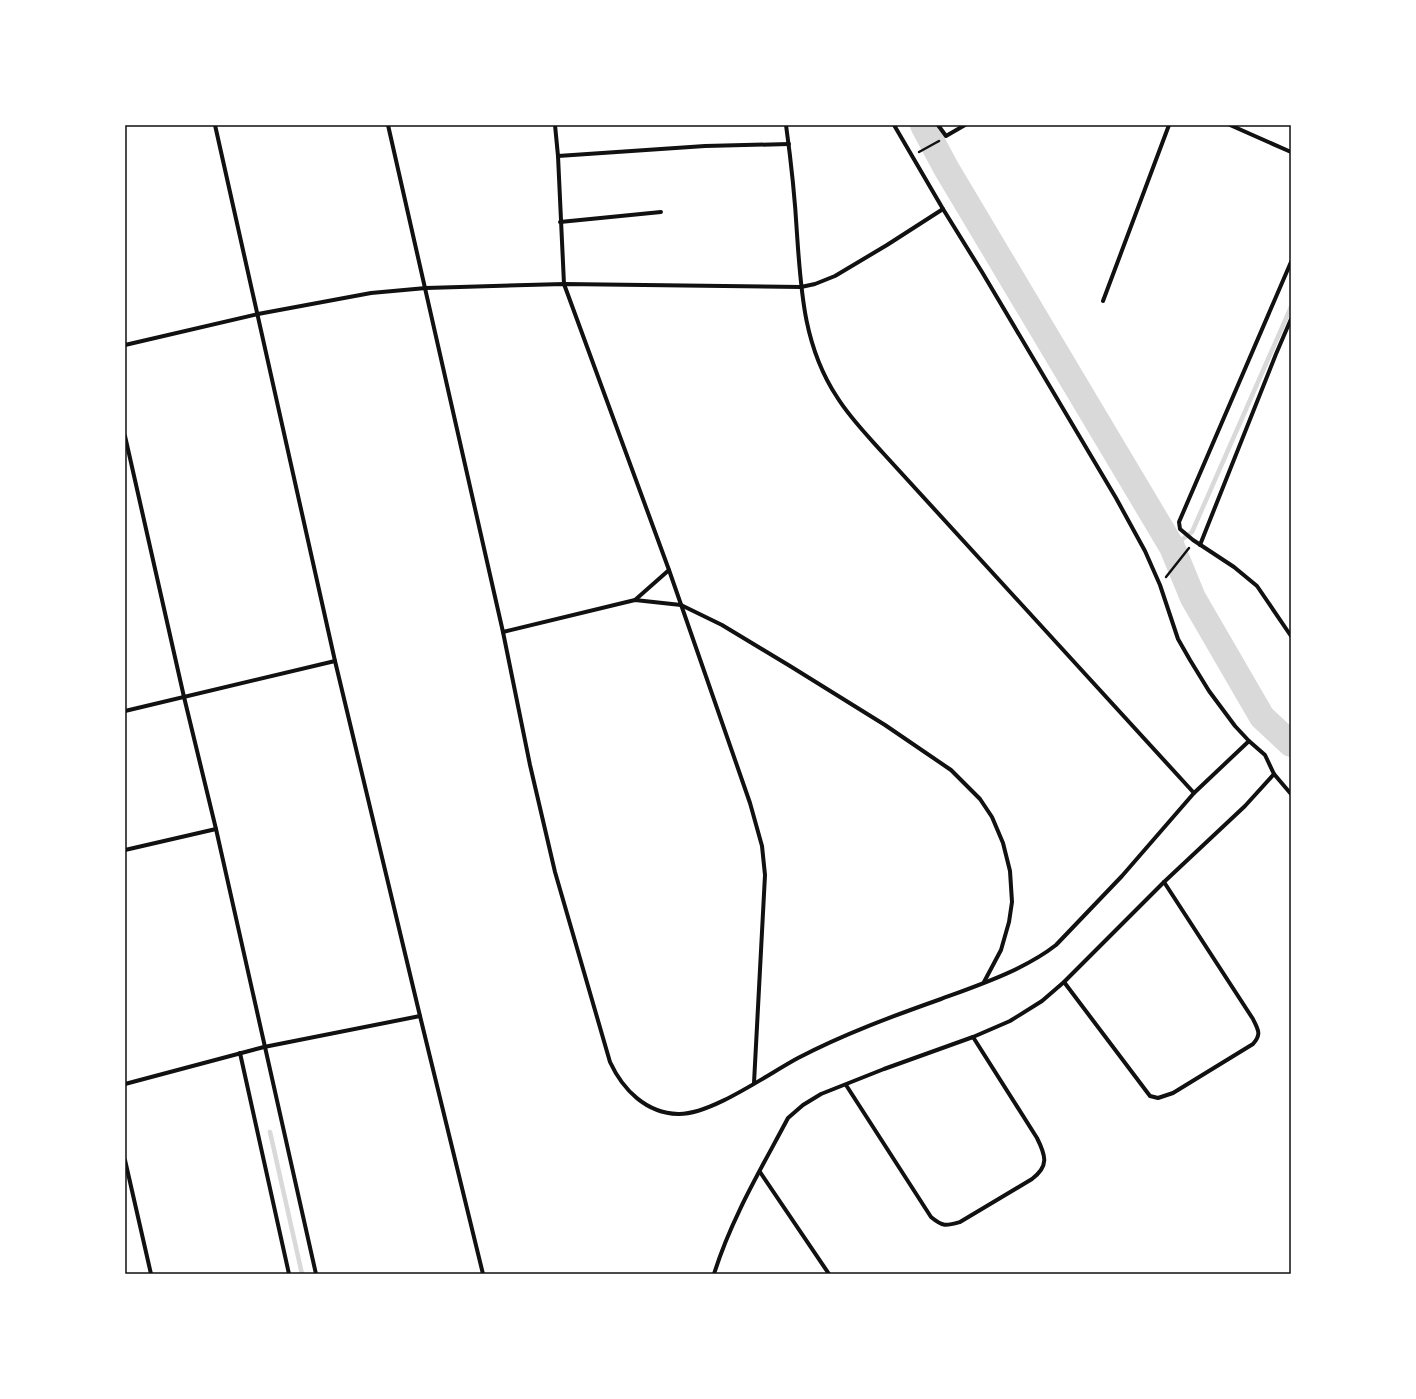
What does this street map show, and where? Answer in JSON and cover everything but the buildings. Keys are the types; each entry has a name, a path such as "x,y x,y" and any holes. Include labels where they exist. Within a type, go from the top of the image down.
{"street":[{"path":"215,125 335,661 483,1274"},
{"path":"388,125 503,632 530,765 555,872 605,1048 616,1076 633,1096 652,1108 664,1113 680,1114 712,1106 799,1058 845,1037 896,1015 984,983 1043,955 1056,945 1122,876 1194,793 1249,741"},
{"path":"555,125 558,156 564,284 669,570 750,803 762,846 765,875 754,1083"},
{"path":"786,125 805,318 822,371 833,390 849,415 1194,793"},
{"path":"894,125 1127,518 1145,551 1160,585 1178,639 1190,660 1209,691 1235,726 1265,755 1274,774 1291,794"},
{"path":"938,125 944,137 965,125"},
{"path":"1103,301 1169,125"},
{"path":"1230,125 1291,152"},
{"path":"558,156 705,146 789,144"},
{"path":"125,345 258,314 371,293 426,288 564,284 801,287 815,284 836,276 943,209"},
{"path":"560,222 661,212"},
{"path":"1291,262 1179,522 1180,529 1193,540 1234,567 1258,586 1291,636"},
{"path":"1200,545 1291,319"},
{"path":"125,436 184,697 216,829 316,1274"},
{"path":"635,600 669,570"},
{"path":"503,632 635,600 681,605 722,625 885,725 951,770 980,799 992,817 1003,843 1010,871 1012,902 1009,922 1001,950 984,983"},
{"path":"125,711 335,661"},
{"path":"714,1274 721,1250 730,1228 788,1118 803,1105 821,1094 884,1069 973,1037 1010,1021 1042,1001 1064,982 1164,882 1245,806 1274,774"},
{"path":"125,850 216,829"},
{"path":"1064,982 1150,1096 1158,1098 1166,1097 1253,1044 1258,1039 1259,1033 1253,1019 1164,882"},
{"path":"125,1084 264,1047 420,1016"},
{"path":"846,1085 931,1217 939,1224 949,1225 960,1222 1032,1179 1040,1172 1045,1164 1043,1150 1037,1138 973,1037"},
{"path":"240,1053 289,1274"},
{"path":"125,1160 151,1274"},
{"path":"760,1172 829,1274"}],"path":[{"path":"919,152 944,137"},
{"path":"1164,579 1190,546"}],"waterway":[{"path":"923,125 946,168 1172,547 1193,598 1262,717 1291,744"},
{"path":"1172,547 1192,532 1291,307"},
{"path":"270,1132 302,1274"}]}
